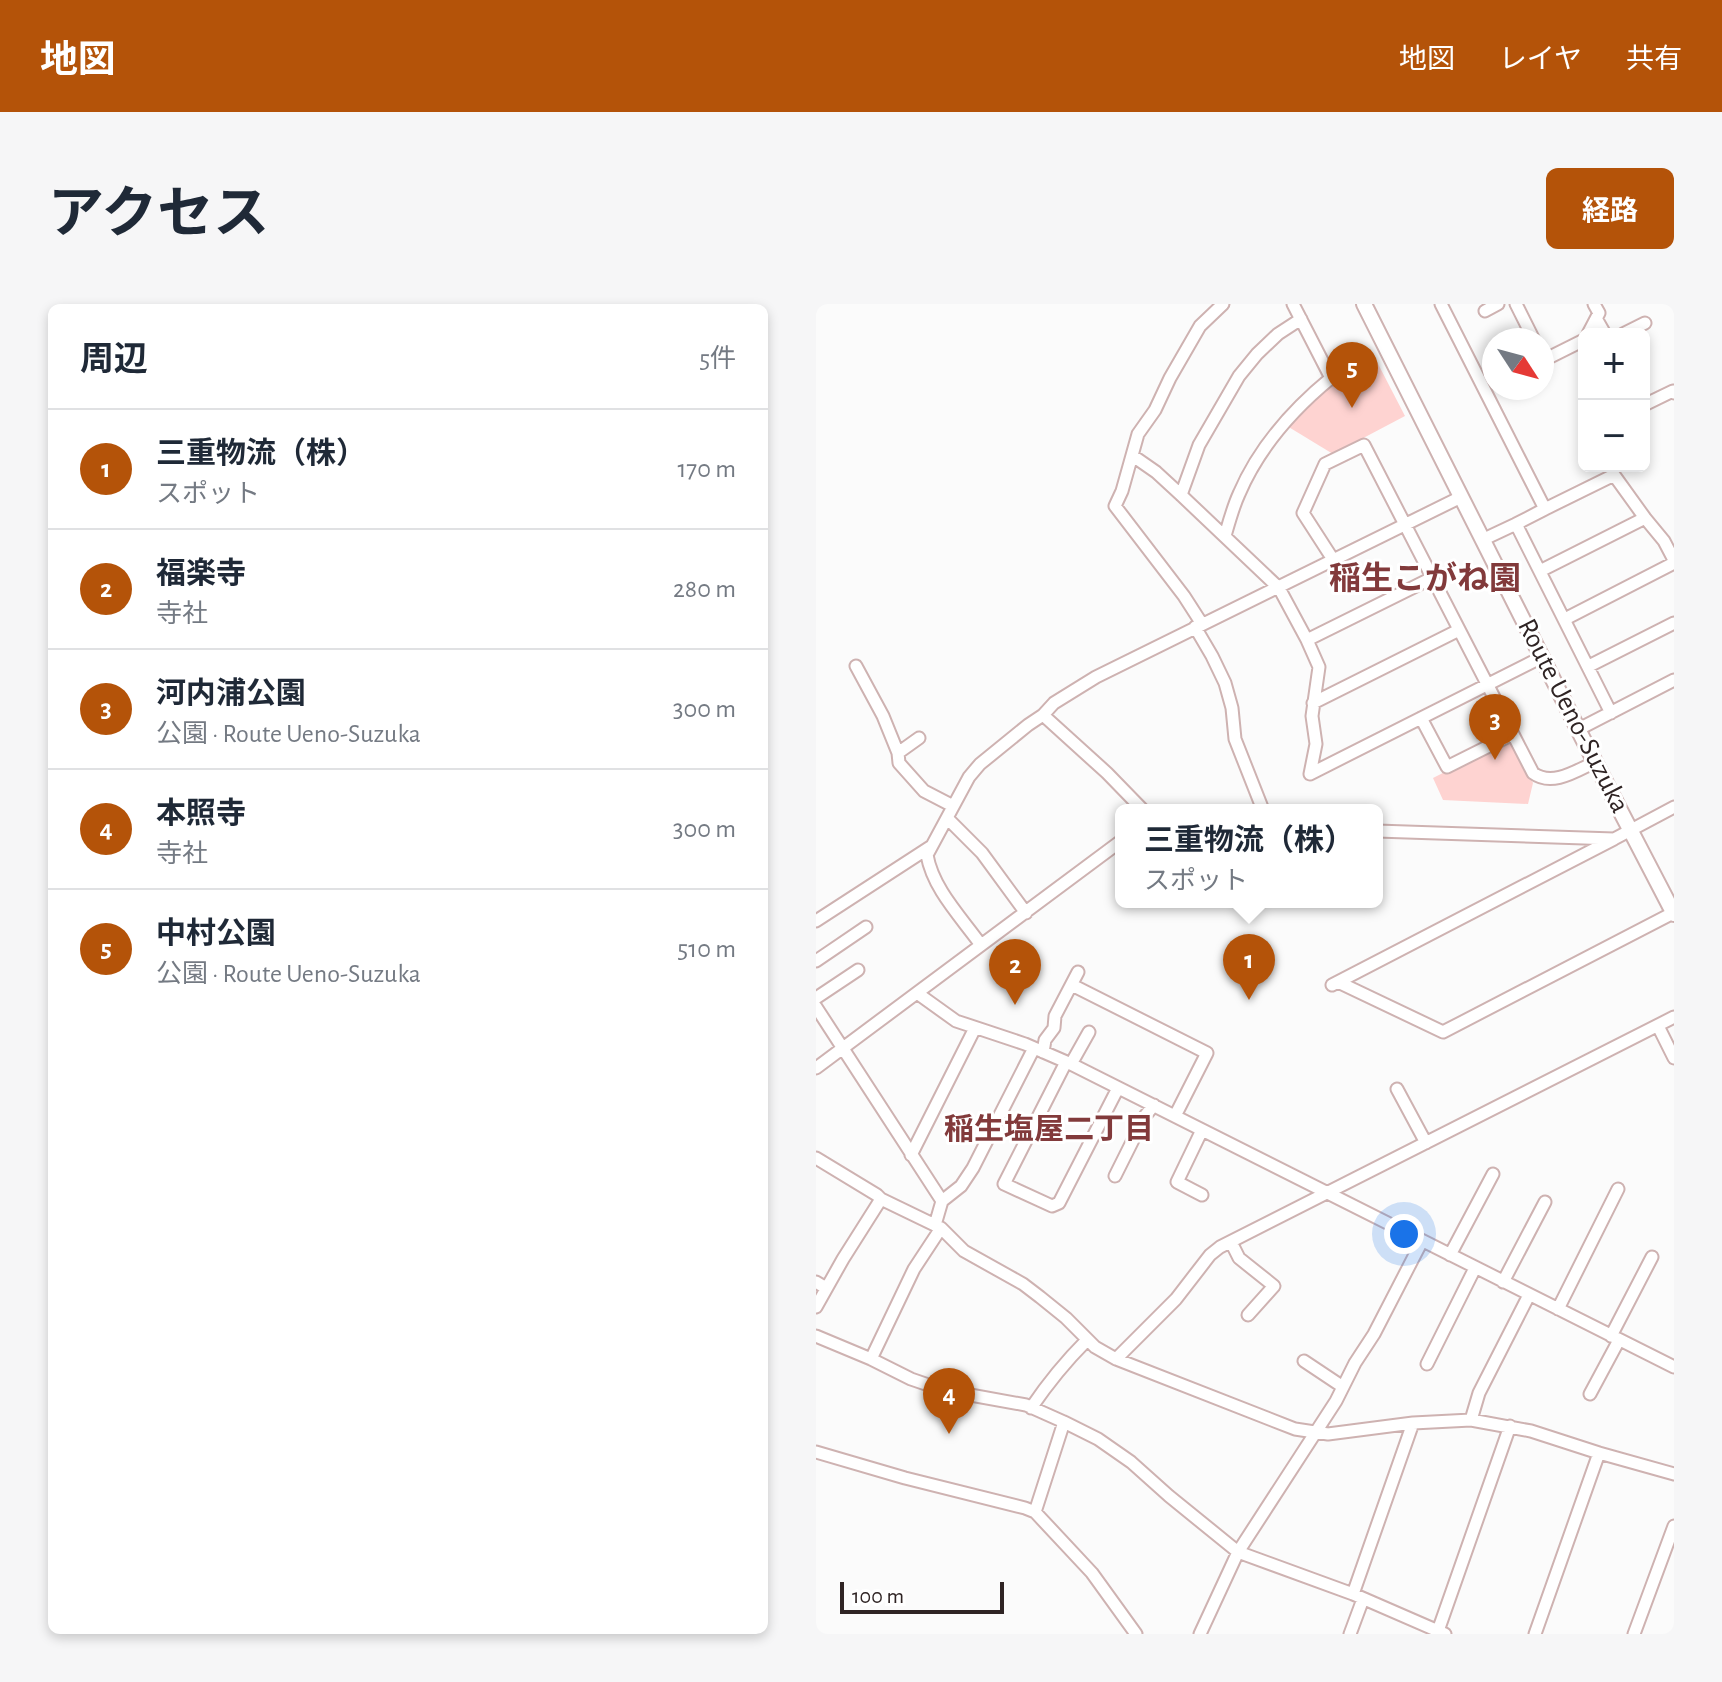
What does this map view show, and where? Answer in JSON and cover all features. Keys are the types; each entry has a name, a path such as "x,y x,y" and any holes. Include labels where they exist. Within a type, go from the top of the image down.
{"main road":[{"name":"Route Ueno-Suzuka","path":"1364,304 1674,913"}],"street":[{"path":"1223,304 1200,326 1155,410 1138,434 1115,506 1184,596 1225,683 1232,708 1235,739 1261,804"},
{"path":"1225,536 1238,496 1266,445 1290,414 1331,378 1293,304"},
{"path":"1441,304 1545,509"},
{"path":"1485,311 1498,304"},
{"path":"1516,304 1528,328"},
{"path":"1181,495 1199,445 1239,376 1278,334 1301,319"},
{"path":"1635,328 1645,323"},
{"path":"1554,356 1578,345"},
{"path":"1650,402 1674,391"},
{"path":"1334,561 1303,513 1325,464 1364,445 1533,773 1546,779 1568,775 1595,762"},
{"path":"1133,456 1156,472 1279,588 1319,667 1312,716 1316,744 1310,774 1542,657"},
{"path":"1482,540 1614,475 1664,541 1674,562 1565,619"},
{"path":"981,945 937,884 927,855 969,777 980,764 1054,703 1096,677 1461,497"},
{"path":"1540,571 1645,518"},
{"path":"1516,524 1611,713"},
{"path":"1307,640 1432,578"},
{"path":"1589,666 1674,623"},
{"path":"1313,703 1459,630"},
{"path":"856,666 883,716 899,763 924,791 950,812 1026,913"},
{"path":"1579,729 1674,680"},
{"path":"1043,715 1137,804"},
{"path":"1421,718 1447,767 1513,734"},
{"path":"898,753 919,738"},
{"path":"1674,807 1335,984 1443,1032 1674,913"},
{"path":"1383,831 1614,839"},
{"path":"816,921 930,846"},
{"path":"816,1068 1115,846"},
{"path":"816,961 866,927"},
{"path":"816,998 858,970"},
{"path":"942,1201 961,1186 973,1168 1038,1050 1054,1028 1055,1016 1078,972"},
{"path":"1072,985 1207,1053 1175,1116"},
{"path":"917,993 948,1016 1069,1063 1674,1367"},
{"path":"816,1007 942,1201 938,1227 871,1359"},
{"path":"1116,1359 1176,1299 1210,1255 1220,1247 1674,1017"},
{"path":"1658,1026 1674,1058"},
{"path":"911,1155 975,1028"},
{"path":"1089,1032 1004,1184 1052,1206 1059,1203 1118,1088"},
{"path":"1397,1089 1426,1143"},
{"path":"1115,1176 1145,1116 1154,1105"},
{"path":"1202,1130 1177,1182 1202,1195"},
{"path":"816,1158 881,1199 938,1227 964,1251 1023,1284 1066,1318 1087,1340 1116,1359 1295,1429 1328,1434 1413,1423 1471,1420 1564,1440 1674,1474"},
{"path":"1450,1255 1493,1174"},
{"path":"1558,1309 1618,1189"},
{"path":"816,1307 821,1285 881,1199"},
{"path":"1503,1282 1545,1202"},
{"path":"1200,1634 1238,1552 1336,1401 1422,1241"},
{"path":"1231,1242 1239,1258 1274,1286 1248,1315"},
{"path":"1590,1394 1652,1257"},
{"path":"1427,1364 1475,1268"},
{"path":"1471,1420 1479,1393 1529,1295"},
{"path":"817,1338 943,1390 1026,1405 1064,1422 1098,1439 1131,1462 1238,1552 1442,1632 1510,1426"},
{"path":"1031,1408 1046,1385 1087,1340"},
{"path":"1304,1361 1343,1387"},
{"path":"1035,1512 1064,1422"},
{"path":"1350,1634 1358,1597 1413,1423"},
{"path":"816,1452 1035,1512 1092,1573 1136,1634"},
{"path":"1535,1634 1599,1453"},
{"path":"1634,1634 1674,1526"}],"shaded area":[{"path":"1376,360 1405,416 1333,454 1287,426 1311,400 1340,378"},
{"path":"1506,741 1512,742 1533,783 1528,804 1443,800 1433,778"}],"place":[{"name":"中村公園","path":"1352,408"},
{"name":"河内浦公園","path":"1495,760"},
{"name":"三重物流（株）","path":"1249,1000"},
{"name":"福楽寺","path":"1015,1005"},
{"name":"本照寺","path":"949,1434"}],"district":[{"name":"稲生こがね園","path":"1425,579"},
{"name":"稲生塩屋二丁目","path":"1049,1130"}]}
